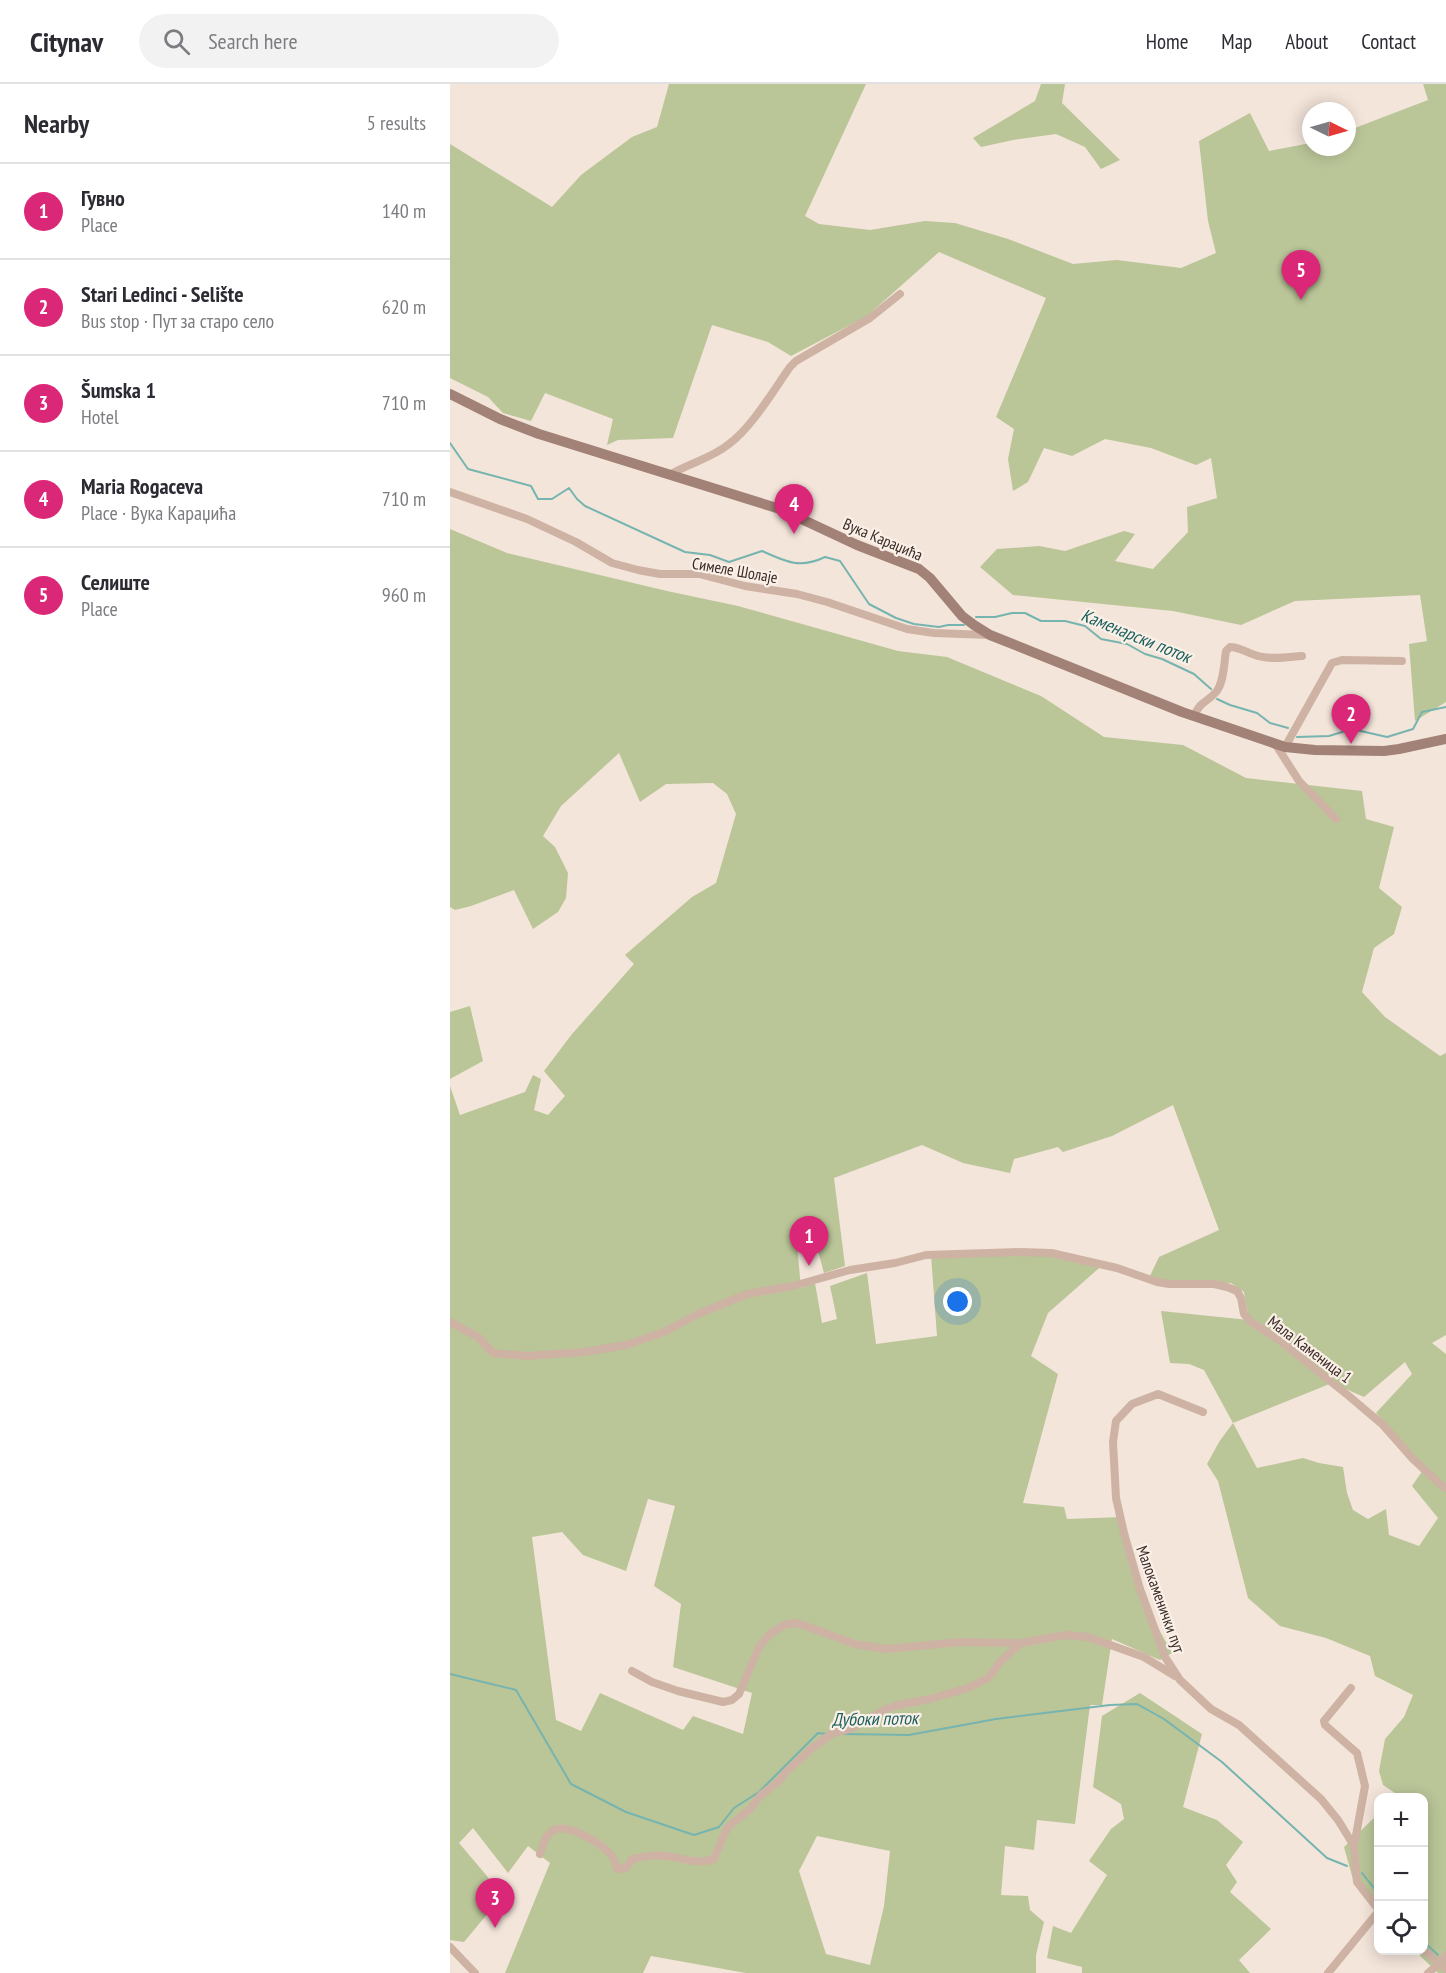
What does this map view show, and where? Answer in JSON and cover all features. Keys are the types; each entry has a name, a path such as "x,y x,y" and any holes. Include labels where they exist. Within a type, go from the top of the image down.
{"street":[{"path":"671,474 716,453 731,443 756,415 796,361 870,318 900,294"},
{"name":"Вука Караџића","path":"450,394 500,419 538,434 780,509 857,545 919,569 930,578 962,616 990,635 1194,716 1280,746 1315,750 1384,751 1446,739"},
{"name":"Симеле Шолаје","path":"450,492 527,519 576,542 612,563 660,574 699,574 745,586 797,594 908,629 934,633 990,635"},
{"path":"1194,716 1203,701 1215,695 1220,688 1226,651 1230,646 1261,657 1302,656"},
{"path":"1336,819 1299,781 1280,746 1332,663 1342,660 1402,661"},
{"name":"Мала Каменица 1","path":"450,1322 478,1337 493,1353 528,1356 561,1355 626,1345 664,1332 698,1314 747,1294 793,1286 850,1270 895,1263 926,1255 1051,1253 1117,1268 1157,1282 1214,1284 1237,1291 1244,1314 1251,1322 1273,1336 1383,1425 1413,1459 1446,1488"},
{"name":"Малокаменички пут","path":"1203,1412 1158,1394 1132,1404 1116,1421 1113,1442 1116,1498 1140,1589 1165,1657 1180,1680 1211,1709 1239,1725 1321,1799 1338,1820 1354,1846 1357,1882 1374,1905"},
{"path":"632,1671 652,1682 678,1691 723,1702 732,1700 739,1694 759,1647 771,1633 784,1625 794,1623 855,1644 885,1649 961,1642 1021,1643 1066,1635 1089,1636 1144,1657 1180,1680"},
{"path":"540,1854 546,1838 553,1830 565,1828 585,1836 604,1848 613,1857 617,1869 626,1869 632,1859 642,1856 664,1856 705,1862 714,1859 728,1827 750,1809 761,1795 778,1782 810,1750 831,1734 850,1729 898,1705 968,1688 988,1678 1001,1661 1021,1643"},
{"path":"1351,1688 1324,1721 1325,1725 1357,1753 1365,1786 1354,1846"},
{"path":"1328,1973 1374,1916"},
{"path":"450,1947 475,1973"},
{"path":"1428,1954 1442,1966"},
{"path":"1428,1973 1442,1966 1446,1955"}],"green space":[{"path":"669,84 866,84 805,216 819,224 870,230 925,221 955,223 1008,239 1073,264 1117,260 1181,268 1216,253 1208,221 1199,141 1250,113 1269,151 1302,145 1302,156 1356,156 1356,128 1428,100 1423,84 1446,84 1446,702 1415,721 1409,644 1427,641 1420,595 1295,601 1241,625 1173,611 1013,595 980,567 997,549 1039,546 1065,551 1124,531 1135,534 1115,561 1153,569 1188,532 1187,507 1217,498 1211,458 1196,465 1151,448 1105,439 1072,456 1044,448 1028,482 1013,491 1008,459 1014,429 996,417 1046,298 939,252 867,316 791,356 768,342 712,325 673,438 618,440 607,445 613,419 545,393 531,421 503,413 488,397 450,378 450,144 552,207 581,175 632,137 657,127"},
{"path":"1041,84 1065,84 1062,103 1120,160 1101,169 1085,147 1056,134 981,147 973,138 1035,101"},
{"path":"450,529 507,553 738,606 898,651 947,657 1041,696 1104,737 1183,745 1246,778 1362,791 1366,819 1394,827 1379,888 1402,907 1394,934 1374,948 1362,992 1385,1017 1440,1056 1446,1053 1446,1335 1432,1343 1446,1354 1446,1973 1438,1973 1419,1955 1428,1955 1428,1793 1395,1793 1383,1785 1379,1771 1385,1739 1404,1717 1413,1695 1375,1676 1370,1656 1326,1638 1280,1626 1248,1598 1218,1481 1207,1464 1233,1423 1204,1370 1189,1364 1170,1363 1161,1311 1249,1320 1244,1292 1231,1283 1172,1282 1149,1278 1159,1257 1219,1230 1173,1105 1112,1136 1063,1152 1058,1147 1014,1159 1010,1173 963,1163 922,1145 834,1178 845,1266 824,1273 812,1229 796,1234 801,1288 815,1283 822,1323 837,1319 830,1286 867,1273 876,1344 937,1336 931,1255 1051,1249 1106,1262 1048,1313 1031,1356 1058,1374 1023,1503 1064,1507 1067,1519 1123,1517 1151,1615 1172,1653 1160,1660 1112,1639 1102,1705 1090,1705 1075,1824 1037,1820 1034,1850 1005,1846 1001,1895 1028,1896 1030,1910 1044,1922 1036,1955 1036,1973 746,1973 651,1956 643,1973 505,1973 550,1863 528,1846 508,1873 473,1828 459,1843 503,1895 464,1942 450,1940 450,1086 460,1115 525,1092 533,1075 541,1079 534,1110 548,1115 565,1096 544,1071 572,1034 634,964 625,955 692,897 716,883 736,814 727,794 713,783 666,784 640,802 619,753 561,806 543,836 555,847 568,873 566,898 558,912 533,929 514,890 455,910 450,907","holes":["1405,1362 1412,1374 1376,1413 1425,1467 1412,1486 1438,1518 1419,1546 1389,1535 1386,1509 1368,1519 1353,1510 1347,1493 1343,1467 1303,1458 1257,1468 1233,1423 1332,1383 1364,1397","648,1499 675,1506 654,1586 681,1604 673,1667 752,1693 743,1734 693,1716 683,1730 600,1693 581,1731 556,1720 532,1537 562,1532 583,1555 626,1571","817,1836 890,1851 884,1906 870,1965 826,1954 799,1871"]},
{"path":"470,1006 483,1061 450,1079 450,1012"},
{"path":"1140,1693 1202,1734 1183,1807 1217,1820 1243,1842 1226,1865 1237,1882 1230,1892 1271,1929 1239,1960 1250,1973 1082,1973 1082,1967 1047,1958 1053,1926 1071,1933 1107,1875 1089,1861 1111,1829 1124,1819 1121,1804 1093,1787 1102,1716"},
{"path":"1374,1818 1374,1907 1354,1883 1344,1847"}],"waterway":[{"name":"Каменарски поток","path":"450,443 468,469 531,486 538,499 552,499 569,488 585,506 685,552 710,555 729,562 762,551 793,563 808,563 825,557 840,561 869,604 896,618 914,624 939,627 964,625"},
{"name":"Каменарски поток","path":"976,617 1025,613 1041,621 1065,621 1085,626 1101,639 1127,644 1194,674 1211,689"},
{"name":"Каменарски поток","path":"1217,699 1257,713 1270,723 1288,728"},
{"name":"Каменарски поток","path":"1297,737 1329,736 1352,729 1387,737 1413,729 1422,712 1446,707"},
{"name":"Дубоки поток","path":"450,1674 516,1690 571,1784 626,1812 694,1835 719,1827 734,1808 759,1792 818,1733 827,1734"},
{"name":"Дубоки поток","path":"842,1734 909,1735 996,1719 1110,1705 1137,1704 1164,1719 1222,1762 1327,1858 1347,1866"},
{"name":"Дубоки поток","path":"1362,1873 1374,1888"},
{"name":"Дубоки поток","path":"1428,1946 1438,1955"}],"place":[{"name":"Селиште","path":"1301,300"},
{"name":"Maria Rogaceva","path":"794,534"},
{"name":"Stari Ledinci - Selište","path":"1351,744"},
{"name":"Гувно","path":"809,1266"},
{"name":"Šumska 1","path":"495,1928"}]}
